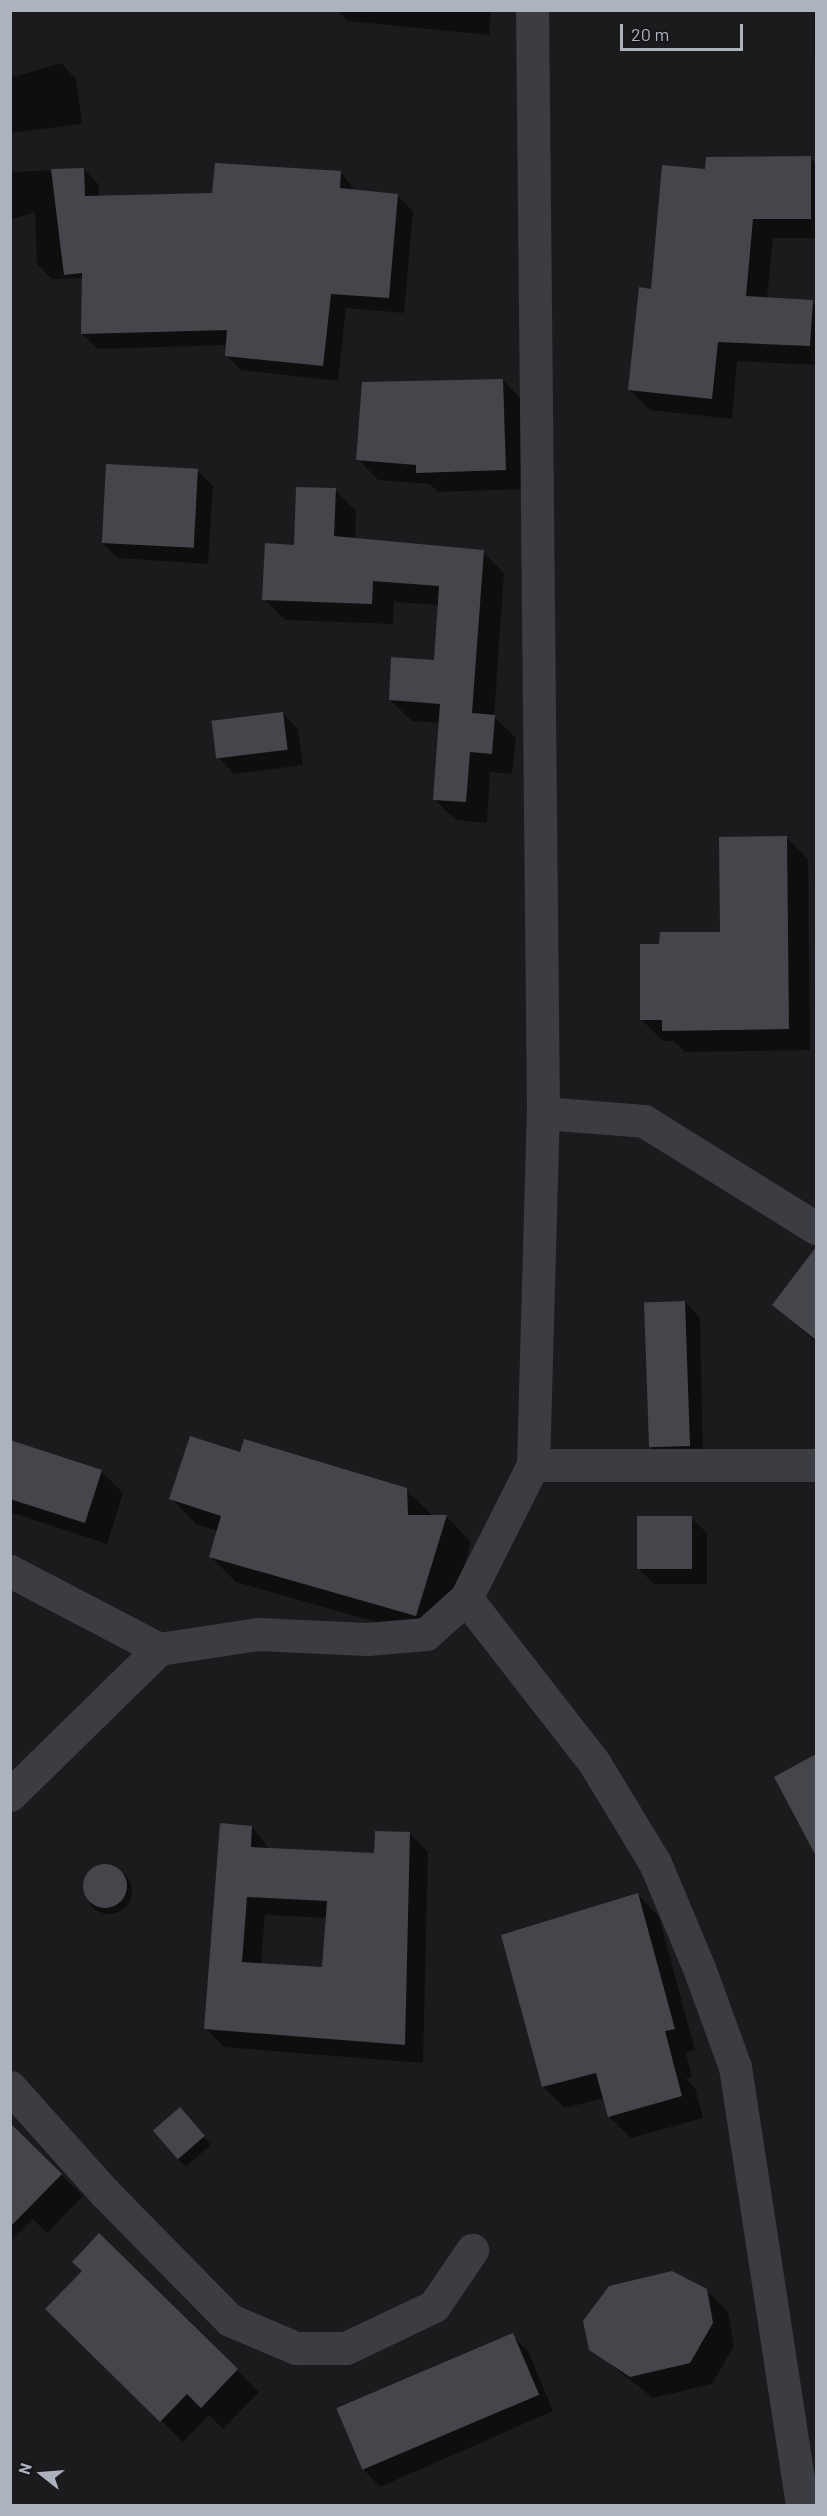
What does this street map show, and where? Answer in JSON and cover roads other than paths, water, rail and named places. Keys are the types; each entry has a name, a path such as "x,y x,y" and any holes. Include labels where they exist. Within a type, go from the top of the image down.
{"street":[{"path":"10,1795 159,1649 258,1634 367,1639 426,1634 466,1598 533,1465 543,1113 532,10"},
{"path":"543,1113 644,1121 816,1228"},
{"path":"533,1465 816,1465"},
{"path":"10,1571 159,1649"},
{"path":"466,1598 596,1764 655,1863 699,1968 735,2067 802,2505"},
{"path":"10,2087 106,2194 230,2320 296,2348 346,2348 434,2306 472,2250"}]}
